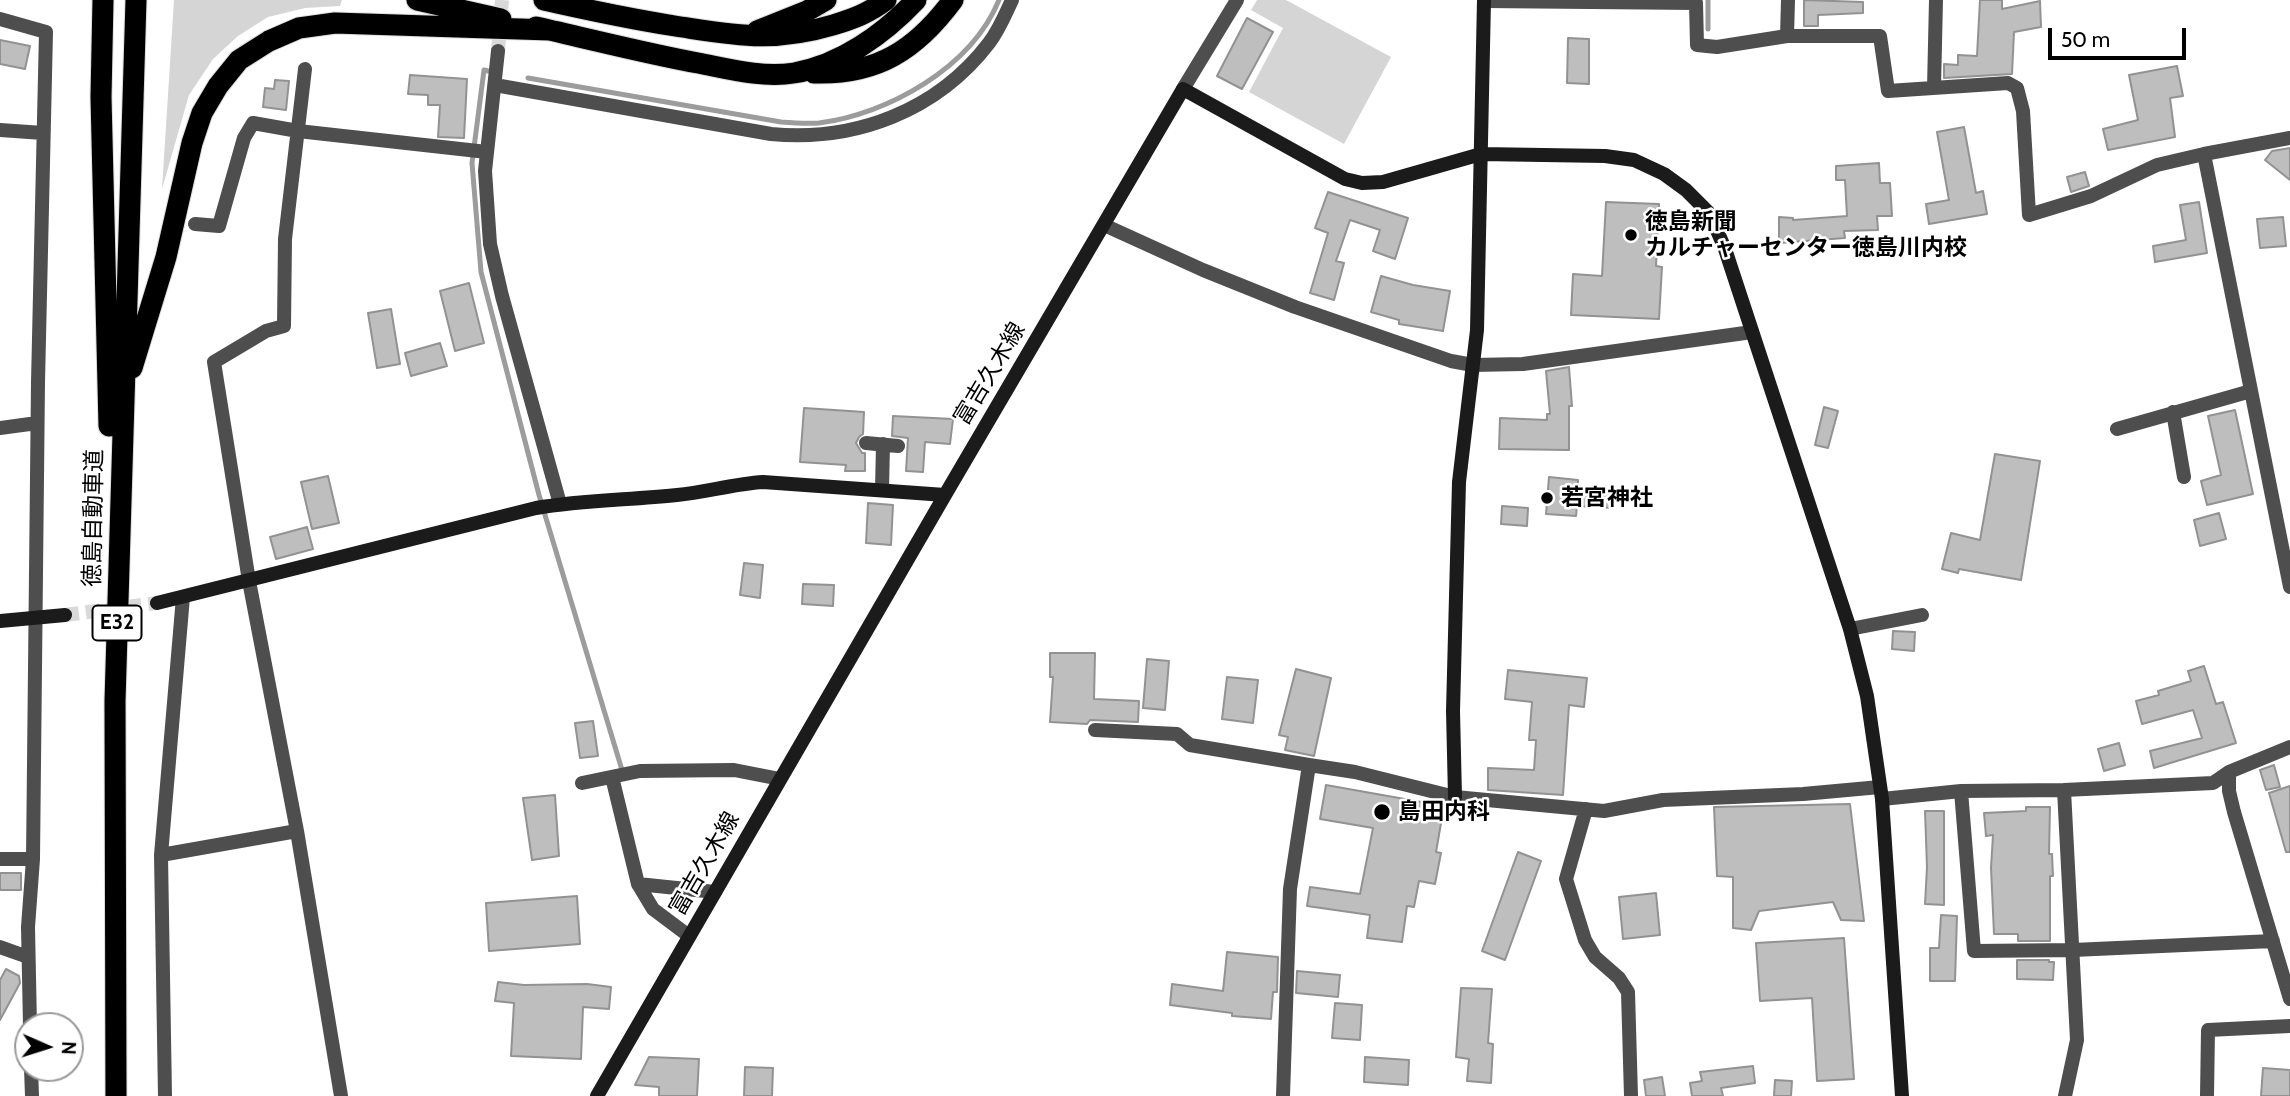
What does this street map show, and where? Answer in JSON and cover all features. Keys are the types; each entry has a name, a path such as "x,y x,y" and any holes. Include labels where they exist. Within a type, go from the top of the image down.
{"highway":[{"path":"103,0 102,97 116,701"},
{"name":"徳島自動車道","path":"116,1096 116,701 136,0"},
{"name":"徳島自動車道","path":"132,151 145,0"},
{"path":"417,0 633,51 753,74 828,74 853,71 890,60 921,37 942,16 953,0"},
{"path":"544,0 640,20 738,36 768,37 803,33 861,17 886,0"},
{"path":"738,36 807,11 825,0"},
{"path":"794,73 826,63 856,49 877,36 916,0"},
{"path":"123,395 166,257 192,143 202,113 218,86 239,60 269,41 299,28 335,23 550,30"}],"street":[{"path":"495,85 771,134 829,134 892,118 938,93 958,77 990,41 1012,0"},
{"path":"1237,0 1183,89 1345,179 1362,183 1382,181 1481,154 1605,156 1634,160 1664,174 1686,190 1710,214 1725,249 1850,629 1867,696 1881,793 1902,1096"},
{"path":"1787,36 1788,0"},
{"path":"1934,88 1936,0"},
{"path":"1455,797 1453,710 1459,482 1477,330 1484,1 1696,3 1697,45 1717,47 1787,36 1880,36 1888,91 2008,83 2017,88 2023,111 2029,215 2091,196 2157,165 2290,138"},
{"path":"0,19 46,33 37,423 33,859 28,927 30,1012"},
{"path":"498,51 495,85 476,151 485,172 490,244 549,506"},
{"path":"306,68 285,239 284,326 266,331 214,362 249,581 297,831 341,1096"},
{"name":"富吉久木線","path":"597,1096 1183,89"},
{"path":"195,223 219,226 244,138 253,123 298,131 476,151"},
{"path":"0,130 43,133"},
{"path":"2204,154 2290,587"},
{"path":"1104,225 1203,270 1295,307 1451,361 1473,365 1523,363 1752,332"},
{"path":"2117,429 2251,391"},
{"path":"2173,412 2184,477"},
{"path":"0,428 37,423"},
{"path":"866,443 898,446"},
{"path":"882,490 883,444"},
{"path":"157,603 549,506 680,495 763,482 945,495"},
{"path":"165,1096 161,855 183,597"},
{"path":"0,621 65,615"},
{"path":"1850,629 1922,615"},
{"path":"1095,730 1177,734 1190,745 1355,772 1455,797 1604,811 1663,800 1803,794 2064,790 2213,783 2229,772 2290,747"},
{"path":"1283,1096 1290,889 1309,765"},
{"path":"582,783 640,771 734,769 780,779"},
{"path":"2229,772 2234,812 2290,999"},
{"path":"612,777 638,884 653,909 689,936"},
{"path":"2064,790 2077,1040 2065,1096"},
{"path":"1961,791 1974,951 2073,950 2273,941"},
{"path":"1586,809 1566,879 1585,940 1595,957 1619,978 1628,992 1631,1096"},
{"path":"161,855 297,831"},
{"path":"0,859 33,859"},
{"path":"638,884 715,892"},
{"path":"0,947 29,957"},
{"path":"2207,1096 2208,1030 2290,1026"}],"shaded area":[{"path":"174,0 342,0 340,6 305,8 268,17 238,36 213,59 189,95 162,189"},
{"path":"1257,0 1286,0 1391,57 1344,144 1249,92 1283,28 1251,10"}],"building":[{"path":"1804,0 1863,2 1863,13 1818,15 1818,26 1804,26"},
{"path":"1980,0 2002,0 2002,9 2040,1 2041,27 2014,32 2012,74 1944,78 1944,64 1958,65 1958,55 1977,56"},
{"path":"1247,18 1273,32 1242,89 1217,76"},
{"path":"1568,38 1589,39 1589,84 1567,83"},
{"path":"0,40 30,46 25,69 0,64"},
{"path":"2177,66 2183,96 2170,98 2175,137 2108,150 2103,129 2138,120 2129,75"},
{"path":"410,75 467,79 464,138 438,137 440,105 428,105 428,95 408,94"},
{"path":"275,80 289,81 286,110 263,107 265,88 274,89"},
{"path":"1964,127 1976,193 1983,191 1987,214 1929,224 1926,204 1949,200 1937,132"},
{"path":"2290,148 2290,180 2265,160 2272,151"},
{"path":"1879,163 1880,183 1890,183 1892,216 1877,216 1878,230 1844,231 1845,238 1779,243 1779,217 1793,220 1847,216 1845,180 1836,180 1836,166"},
{"path":"2085,172 2089,186 2071,192 2067,177"},
{"path":"1328,192 1408,218 1395,259 1373,251 1380,230 1350,220 1336,261 1344,263 1334,300 1310,293 1328,233 1315,228"},
{"name":"徳島新聞 カルチャーセンター徳島川内校","path":"1606,202 1659,204 1656,266 1662,267 1659,319 1571,315 1573,274 1602,276"},
{"path":"2199,202 2207,253 2155,262 2153,246 2186,240 2180,205"},
{"path":"2283,217 2286,246 2260,248 2257,219"},
{"path":"1381,276 1450,291 1443,331 1399,324 1399,320 1371,312"},
{"path":"469,283 484,343 455,351 440,291"},
{"path":"391,309 400,364 377,368 368,313"},
{"path":"440,343 447,366 411,376 405,353"},
{"path":"1569,367 1572,406 1569,406 1569,450 1499,449 1500,418 1547,420 1547,414 1550,414 1546,371"},
{"path":"1824,407 1838,411 1828,448 1815,445"},
{"path":"804,408 864,412 863,434 856,443 862,453 865,453 865,471 845,471 846,465 800,462"},
{"path":"2235,410 2253,494 2207,505 2201,481 2221,475 2208,416"},
{"path":"893,416 953,419 950,444 925,442 923,472 906,471 908,438 892,436"},
{"path":"1995,454 2040,461 2021,580 1959,569 1958,573 1942,569 1951,533 1980,540"},
{"path":"328,476 339,523 312,529 301,482"},
{"path":"1549,477 1578,480 1578,489 1613,492 1612,508 1577,506 1576,516 1546,514"},
{"path":"868,503 893,505 891,545 866,543"},
{"path":"1502,506 1528,508 1527,526 1501,524"},
{"path":"2219,513 2226,539 2200,546 2194,520"},
{"path":"307,527 313,549 276,559 270,537"},
{"path":"744,563 763,565 760,598 740,595"},
{"path":"803,584 834,585 833,606 802,604"},
{"path":"1893,631 1915,632 1914,651 1892,649"},
{"path":"1050,653 1095,653 1094,699 1139,701 1138,722 1050,722 1053,677 1050,677"},
{"path":"1147,659 1169,661 1165,710 1143,708"},
{"path":"2204,666 2216,704 2223,702 2236,743 2154,768 2150,751 2202,738 2193,710 2142,724 2136,701 2159,695 2158,691 2191,681 2188,671"},
{"path":"1296,669 1331,678 1314,756 1285,750 1288,737 1279,735"},
{"path":"1508,670 1587,678 1584,707 1569,705 1563,795 1488,790 1488,768 1534,770 1536,740 1529,740 1532,702 1505,699"},
{"path":"1227,677 1258,680 1253,723 1222,719"},
{"path":"593,721 598,756 580,758 575,723"},
{"path":"2119,743 2125,765 2104,771 2098,749"},
{"path":"2274,765 2280,787 2266,790 2260,770"},
{"path":"1326,785 1444,806 1436,852 1441,853 1435,884 1419,881 1414,907 1407,906 1402,942 1367,938 1370,915 1307,906 1310,887 1360,894 1373,828 1320,819"},
{"path":"2290,786 2290,852 2286,852 2269,793"},
{"path":"555,795 559,856 532,860 523,798"},
{"path":"1850,804 1864,921 1841,920 1833,902 1759,911 1751,930 1733,928 1733,877 1717,876 1714,807"},
{"path":"2026,807 2050,807 2049,854 2052,854 2053,876 2050,876 2050,941 2018,941 2018,934 1994,934 1991,868 1993,835 1986,836 1984,813 2026,811"},
{"path":"1925,811 1944,811 1944,905 1925,904"},
{"path":"1518,852 1541,861 1505,960 1482,951"},
{"path":"0,873 21,873 21,890 0,890"},
{"path":"1656,893 1660,935 1623,939 1619,897"},
{"path":"577,896 580,944 489,951 486,903"},
{"path":"1941,915 1957,916 1955,981 1930,981 1930,948 1939,948"},
{"path":"1844,938 1854,1079 1817,1081 1812,998 1760,1001 1756,943"},
{"path":"1227,952 1278,957 1277,992 1273,992 1271,1019 1232,1016 1232,1013 1170,1005 1172,984 1223,991"},
{"path":"2017,960 2054,962 2053,980 2017,979"},
{"path":"6,969 19,976 20,983 0,1020 0,980"},
{"path":"1297,971 1340,975 1338,997 1296,993"},
{"path":"498,982 611,987 609,1009 583,1007 581,1059 511,1056 514,1003 495,1001"},
{"path":"1461,988 1492,989 1488,1043 1493,1044 1491,1083 1467,1081 1469,1059 1456,1057"},
{"path":"1335,1003 1362,1005 1360,1040 1332,1038"},
{"path":"649,1057 699,1059 697,1096 659,1096 659,1087 635,1085"},
{"path":"1365,1057 1409,1060 1408,1085 1364,1082"},
{"path":"1753,1066 1755,1083 1721,1088 1723,1096 1692,1096 1690,1083 1702,1081 1700,1072"},
{"path":"745,1067 773,1068 772,1096 744,1096"},
{"path":"2263,1068 2290,1070 2290,1096 2261,1096"},
{"path":"1662,1077 1665,1096 1646,1096 1644,1080"},
{"path":"1775,1080 1792,1081 1791,1096 1774,1096"}],"waterway":[{"path":"528,78 781,122 819,123 872,110 924,84 969,47 999,0"},
{"path":"1708,0 1708,29"},
{"path":"488,71 484,70 472,163 481,272 539,495 622,770"}],"tunnel":[{"path":"498,51 502,0"},
{"path":"65,615 157,603"}],"place":[{"name":"徳島新聞 カルチャーセンター徳島川内校","path":"1631,235"},
{"name":"若宮神社","path":"1547,498"},
{"name":"島田内科","path":"1382,812"}]}
